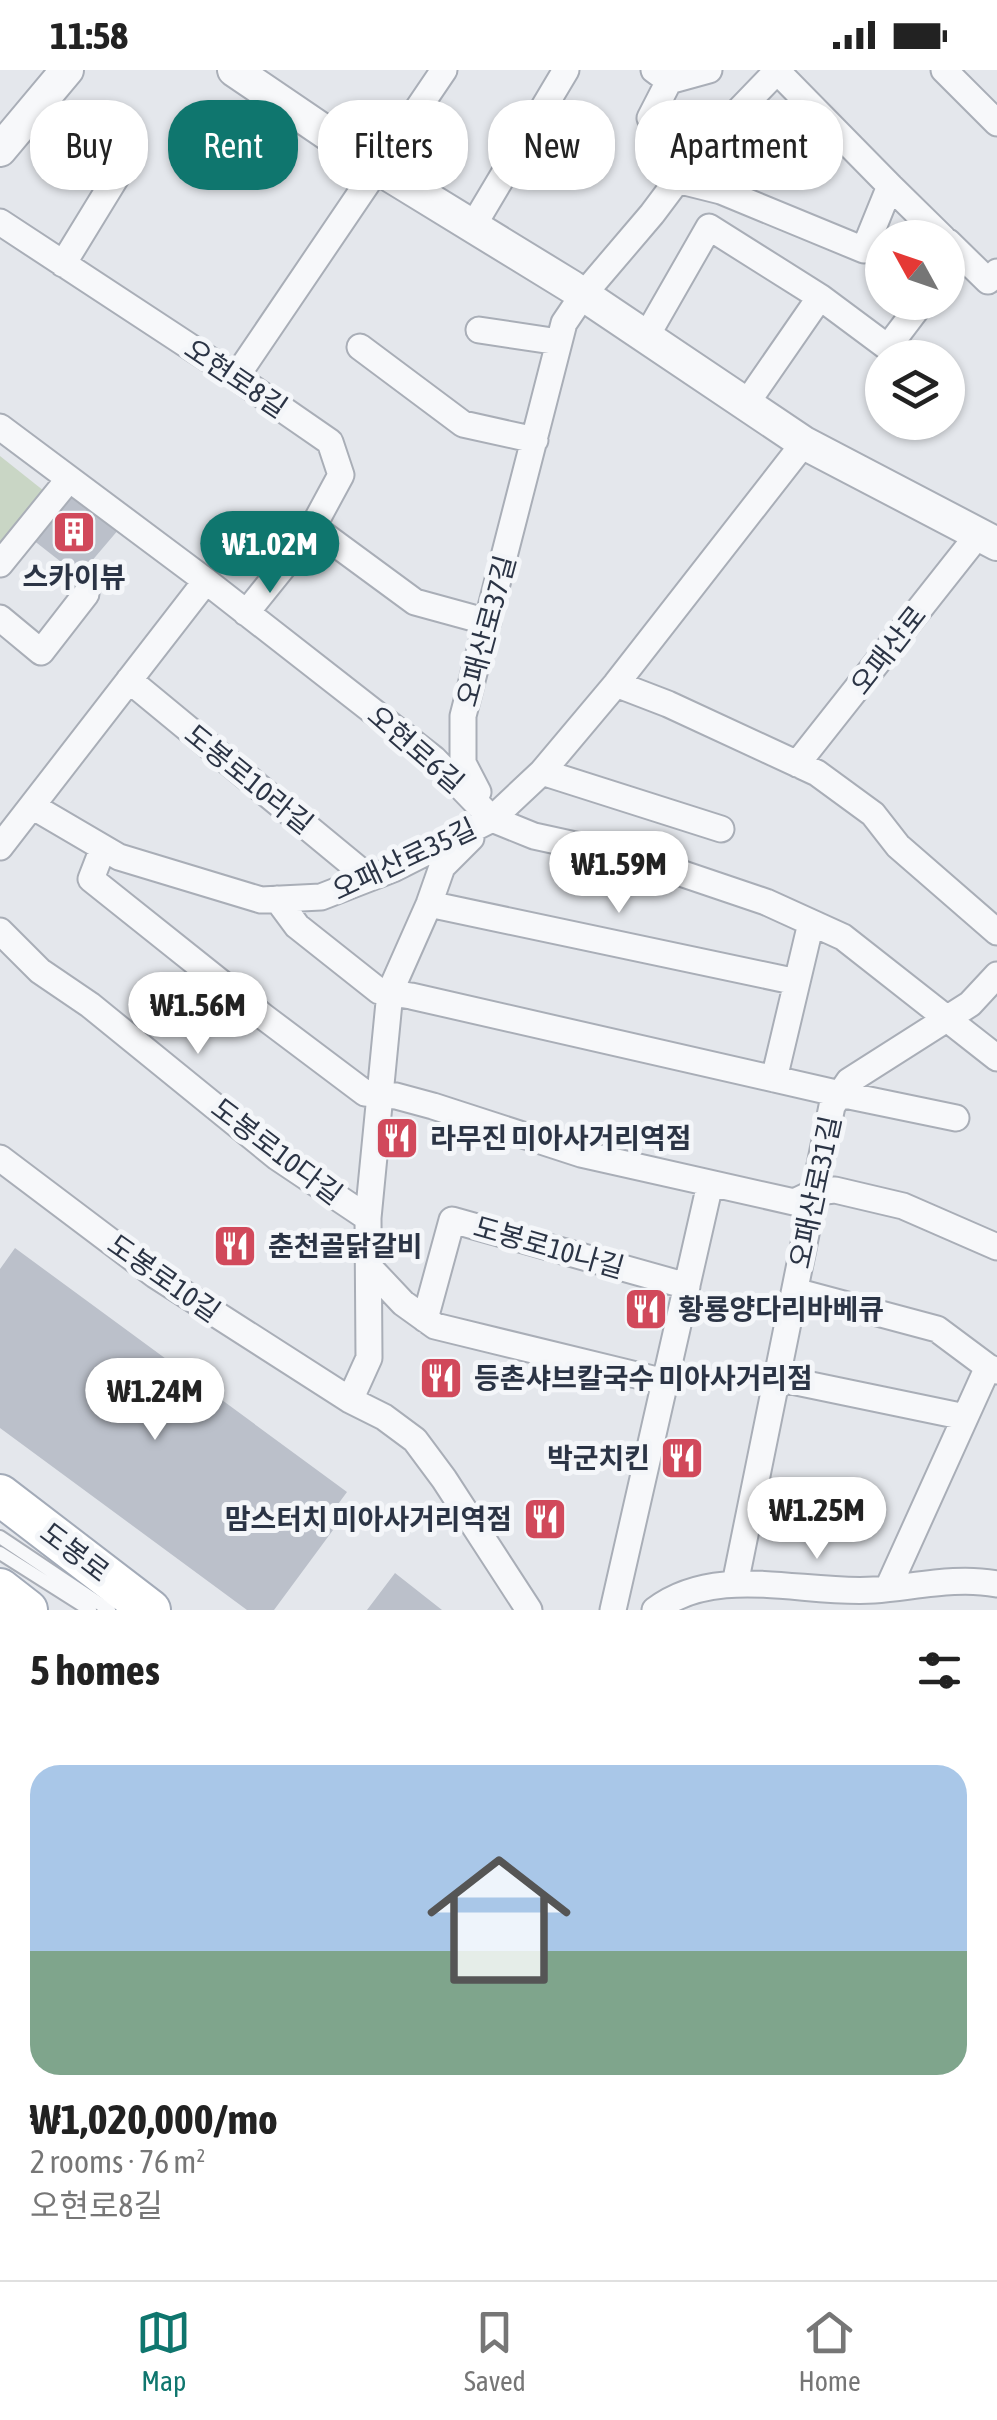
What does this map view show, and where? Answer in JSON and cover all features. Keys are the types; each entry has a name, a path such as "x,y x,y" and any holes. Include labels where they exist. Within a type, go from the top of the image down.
{"main road":[{"name":"도봉로","path":"0,1496 150,1610"},
{"path":"0,1589 26,1610"}],"street":[{"path":"0,150 67,70"},
{"name":"오패산로","path":"234,70 318,127"},
{"path":"424,100 444,70"},
{"path":"472,226 566,70"},
{"path":"655,100 662,75 709,70"},
{"path":"778,70 925,220"},
{"name":"오패산로37길","path":"749,100 778,70"},
{"path":"944,70 997,123"},
{"path":"721,190 864,250 890,186"},
{"path":"63,264 108,190"},
{"path":"236,377 363,190"},
{"name":"오패산로","path":"414,190 583,295 804,443 988,540 797,764"},
{"name":"오패산로37길","path":"492,818 463,763 462,716 564,324 583,295 670,190"},
{"name":"오현로8길","path":"0,222 330,442 341,476 313,528 246,613"},
{"path":"646,337 708,226 820,296 879,340"},
{"path":"965,259 988,281 997,272"},
{"path":"746,404 820,296"},
{"path":"479,330 560,342"},
{"path":"360,348 462,424 535,440"},
{"name":"오현로6길","path":"0,428 206,581 434,759 492,818 534,836 640,859 766,902 843,937 997,1058"},
{"name":"오패산로35길","path":"32,806 119,857 261,900 321,897 393,869 492,818 542,772 616,684 804,443"},
{"path":"0,564 69,479"},
{"path":"313,528 415,602 488,622"},
{"path":"0,847 206,581"},
{"path":"0,618 41,652 86,594"},
{"name":"도봉로10라길","path":"129,680 369,878"},
{"path":"616,684 817,773 873,814 898,846 997,932"},
{"path":"542,772 721,829"},
{"name":"도봉로10다길","path":"350,1400 369,1358 368,1218 390,992 442,867 492,818"},
{"path":"102,848 91,879 366,1094 396,1096 433,1106 581,1154 794,1202 815,1192 835,1190 903,1206 997,1248"},
{"path":"277,899 297,926 378,991 840,1094"},
{"path":"429,904 797,982"},
{"path":"774,1079 811,923"},
{"name":"도봉로10다길","path":"0,932 40,971 90,1005 277,1157 368,1218"},
{"name":"오패산로31길","path":"736,1584 832,1106 850,1080 970,1004 997,975"},
{"name":"오패산로31길","path":"840,1094 956,1118"},
{"name":"도봉로10길","path":"0,1158 155,1275 350,1400 384,1416 415,1440 529,1610"},
{"path":"613,1610 710,1184"},
{"name":"도봉로10나길","path":"425,1319 452,1220 687,1286"},
{"path":"368,1268 403,1303 436,1326 665,1382"},
{"name":"오패산로31길","path":"795,1292 937,1330 992,1369"},
{"path":"888,1588 965,1417 992,1369"},
{"path":"777,1378 965,1417"},
{"path":"655,1610 667,1601 707,1588 736,1584 818,1590 982,1581 997,1584"}],"lane":[{"path":"0,1537 110,1610"},
{"path":"0,1553 90,1610"}],"green space":[{"path":"0,456 44,491 0,545"}],"building":[{"name":"스카이뷰","path":"68,486 119,529 79,576 28,536"},
{"path":"15,1248 347,1492 327,1519 336,1526 274,1610 247,1610 0,1428 0,1269"},
{"path":"395,1573 442,1610 367,1610"}],"place":[{"name":"스카이뷰","path":"74,532"},
{"name":"라무진 미아사거리역점","path":"397,1138"},
{"name":"춘천골닭갈비","path":"235,1246"},
{"name":"황룡양다리바베큐","path":"646,1309"},
{"name":"등촌샤브칼국수 미아사거리점","path":"441,1378"},
{"name":"박군치킨","path":"682,1458"},
{"name":"맘스터치 미아사거리역점","path":"545,1519"}]}
